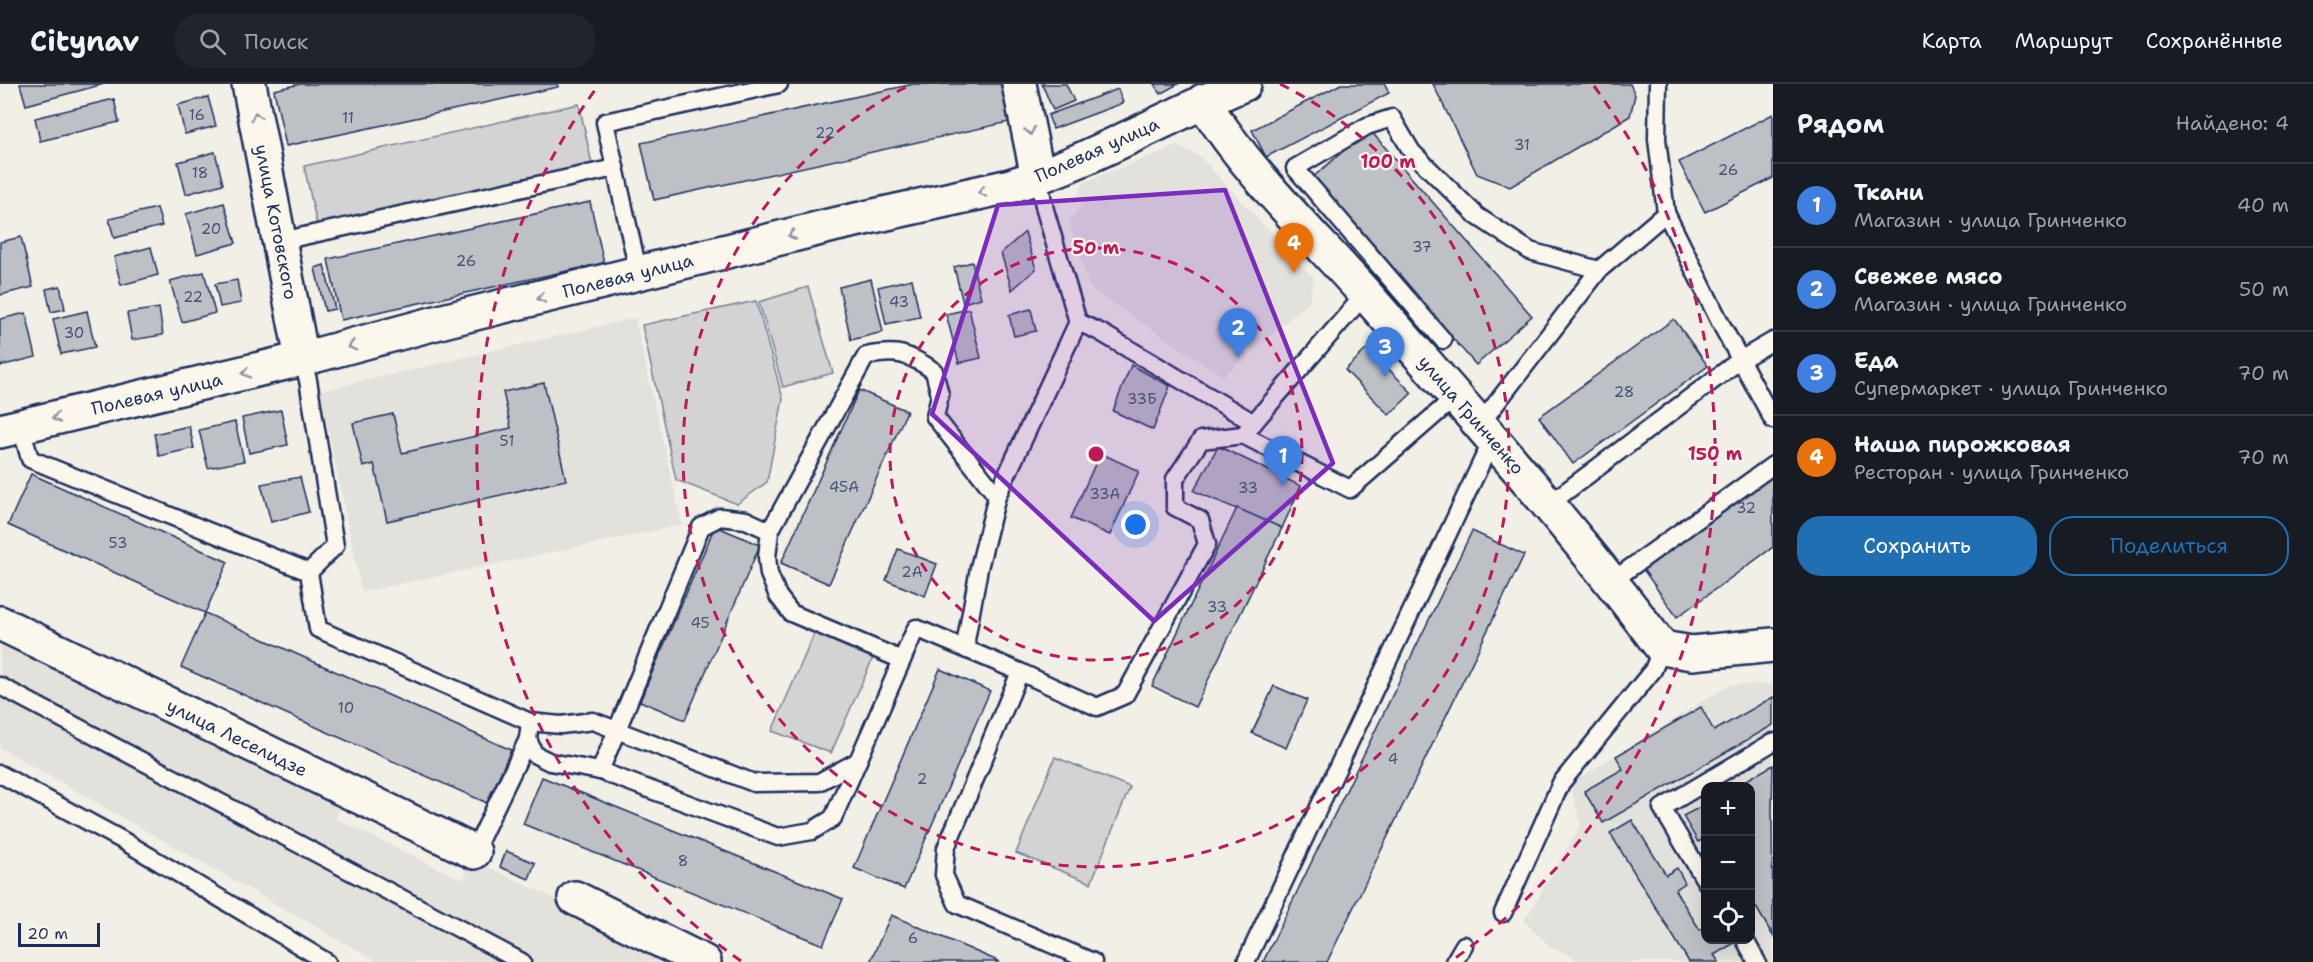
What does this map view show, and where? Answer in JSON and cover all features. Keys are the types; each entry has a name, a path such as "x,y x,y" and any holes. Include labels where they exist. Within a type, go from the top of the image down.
{"street":[{"name":"улица Котовского","path":"249,84 302,359"},
{"path":"1019,84 1038,177"},
{"name":"Полевая улица","path":"11,429 302,359 447,320 642,274 833,225 1010,186 1112,147 1201,92 1244,84"},
{"name":"улица Гринченко","path":"1201,92 1221,130 1268,190 1487,430 1612,580 1662,648"},
{"name":"улица Леселидзе","path":"0,623 474,852"},
{"path":"1662,648 1692,654 1773,645"},
{"path":"575,898 704,962"}],"lane":[{"path":"642,274 635,257 605,122 779,84"},
{"path":"1658,84 1657,139 1666,213 1773,420"},
{"path":"1268,190 1295,168 1367,126 1392,118 1412,152 1477,216 1530,251 1599,270"},
{"path":"281,241 615,168"},
{"path":"1295,168 1443,340"},
{"path":"967,650 966,640 979,568 997,496 1078,322 1045,210 1038,177"},
{"path":"1246,962 1487,430 1599,270 1666,213"},
{"path":"529,731 534,754 550,762 600,771 778,837 812,831 833,818 916,628 1097,707 1125,695 1207,544 1200,520 1175,507 1175,478 1201,440 1249,429 1359,302 1367,296"},
{"path":"1078,322 1100,332 1249,429 1350,489 1454,395"},
{"path":"1548,505 1740,360 1773,341"},
{"path":"902,660 791,613 778,596 769,574 767,557 770,531 866,356 889,351 917,359 934,371 940,394 935,417 997,496"},
{"path":"302,359 309,380 335,546 309,572"},
{"path":"11,429 30,459 309,572"},
{"path":"1612,580 1773,465"},
{"path":"600,771 701,527 720,517 746,520 770,531"},
{"path":"309,572 318,629 529,731 593,721 754,783 819,782 858,761"},
{"path":"1503,913 1561,783 1653,670 1662,648"},
{"path":"1020,672 946,848 944,874 957,904 1093,962"},
{"path":"0,686 522,962"},
{"path":"474,852 529,731"},
{"path":"1701,874 1662,808 1773,742"},
{"path":"0,774 123,840 327,962"},
{"path":"1747,944 1758,962"},
{"path":"1454,962 1464,945"}],"highlighted area":[{"path":"1225,190 1333,463 1154,621 932,414 998,205"}],"shaded area":[{"path":"579,104 592,164 317,225 304,166"},
{"path":"1176,146 1198,155 1314,278 1309,302 1223,376 1090,288 1069,221 1084,203 1077,195 1085,182"},
{"path":"808,287 833,373 783,387 759,302"},
{"path":"756,301 783,399 767,482 737,504 676,480 642,325"},
{"path":"635,318 682,525 362,592 320,391"},
{"path":"815,632 873,658 831,753 772,731"},
{"path":"0,636 343,803 336,819 463,880 473,860 691,962 378,962 0,748"},
{"path":"1773,684 1773,962 1582,962 1551,947 1524,922 1581,824 1570,784 1729,685"},
{"path":"1055,757 1130,787 1091,883 1016,853"}],"building":[{"path":"20,84 104,84 26,105"},
{"path":"300,84 558,84 558,87 286,146 274,90"},
{"path":"914,84 1001,84 1009,122 654,200 641,143"},
{"path":"1042,84 1066,84 1074,101 1053,110"},
{"path":"1155,84 1178,84 1160,94"},
{"path":"1341,84 1385,84 1389,93 1266,157 1252,130"},
{"path":"1433,84 1630,84 1635,95 1630,116 1510,187 1477,174"},
{"path":"1118,89 1123,103 1053,129 1048,115"},
{"path":"208,97 216,126 185,134 178,105"},
{"path":"114,99 119,122 40,141 35,118"},
{"path":"1773,114 1773,178 1705,212 1679,162"},
{"path":"1369,129 1532,316 1476,365 1312,178"},
{"path":"215,152 223,184 186,194 178,162"},
{"path":"590,202 604,263 341,320 328,259"},
{"path":"224,203 236,243 197,254 186,214"},
{"path":"157,208 162,226 114,238 109,219"},
{"path":"1025,232 1036,269 1012,290 1001,253"},
{"path":"21,237 33,287 0,295 0,242"},
{"path":"151,247 158,275 121,285 114,257"},
{"path":"972,262 981,298 963,303 954,267"},
{"path":"324,265 335,309 325,311 315,268"},
{"path":"204,272 215,313 182,322 170,281"},
{"path":"871,279 883,332 851,340 839,287"},
{"path":"912,279 920,317 886,324 878,287"},
{"path":"237,280 241,303 220,307 215,284"},
{"path":"60,286 65,309 51,312 46,289"},
{"path":"159,308 163,335 132,340 127,313"},
{"path":"969,309 981,358 959,363 946,314"},
{"path":"1031,309 1036,331 1014,336 1009,315"},
{"path":"87,311 95,347 61,354 53,319"},
{"path":"26,313 36,357 0,366 0,319"},
{"path":"1674,319 1708,366 1573,464 1539,417"},
{"path":"1368,348 1412,393 1389,415 1345,370"},
{"path":"1131,365 1170,386 1153,430 1113,411"},
{"path":"544,383 566,480 387,521 374,464 363,467 353,423 393,414 402,453 511,428 503,392"},
{"path":"859,390 907,411 829,584 781,563"},
{"path":"281,410 288,445 249,453 242,418"},
{"path":"235,422 244,461 208,468 199,430"},
{"path":"189,426 194,448 159,456 154,434"},
{"path":"1218,446 1301,486 1282,528 1194,491"},
{"path":"1100,453 1139,471 1110,535 1071,518"},
{"path":"1773,469 1773,547 1677,617 1640,565"},
{"path":"31,474 228,562 205,613 8,525"},
{"path":"300,477 309,512 271,522 261,484"},
{"path":"1237,508 1282,528 1195,707 1152,686"},
{"path":"715,526 760,545 685,720 640,701"},
{"path":"1472,531 1524,555 1327,962 1263,962"},
{"path":"898,549 937,564 925,596 886,580"},
{"path":"205,613 511,750 487,803 181,667"},
{"path":"940,669 990,691 904,889 854,868"},
{"path":"1274,686 1307,700 1286,748 1252,733"},
{"path":"1773,697 1773,725 1603,823 1584,791 1623,769 1616,756 1701,707 1714,731"},
{"path":"1773,765 1773,936 1755,905 1755,782 1743,782"},
{"path":"542,777 843,899 823,945 523,824"},
{"path":"1701,807 1701,840 1698,842 1683,816"},
{"path":"1632,820 1666,875 1677,868 1685,883 1675,890 1701,930 1701,944 1733,944 1714,955 1719,962 1689,962 1610,833"},
{"path":"506,851 535,863 529,879 500,867"},
{"path":"891,915 1000,962 870,962"}],"place":[{"name":"Наша пирожковая","path":"1294,273"},
{"name":"Свежее мясо","path":"1238,358"},
{"name":"Еда","path":"1385,377"},
{"name":"Ткани","path":"1283,486"}]}
